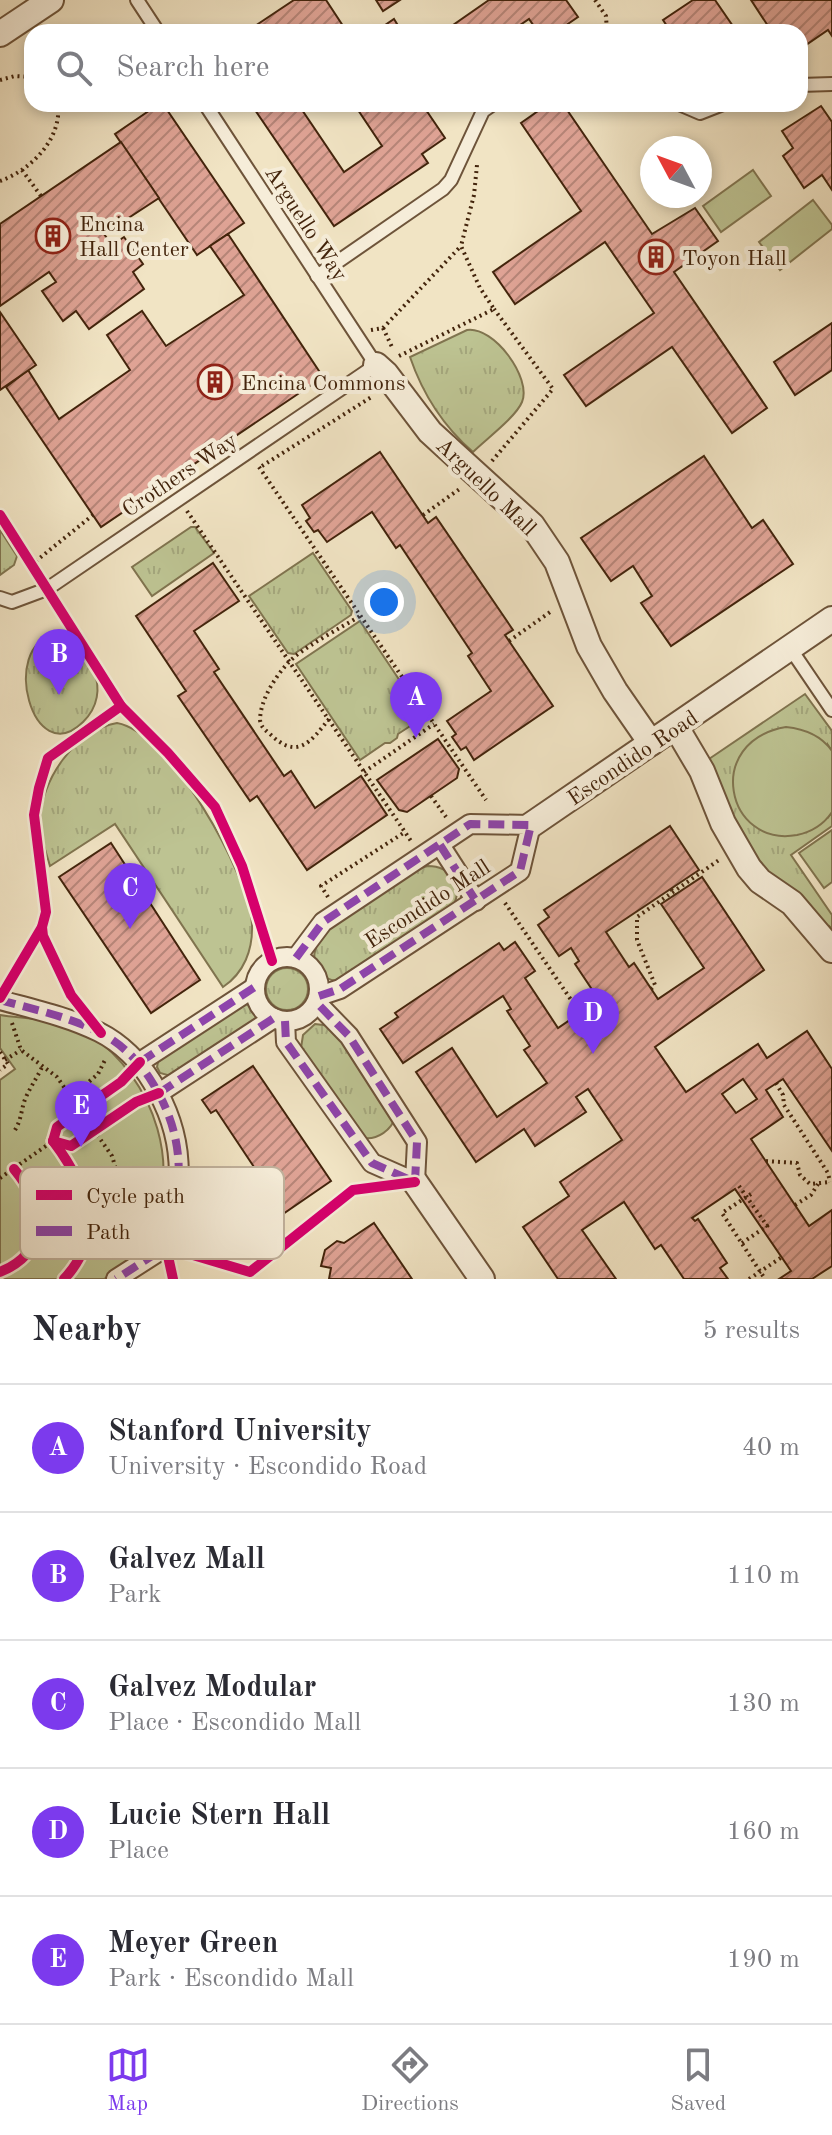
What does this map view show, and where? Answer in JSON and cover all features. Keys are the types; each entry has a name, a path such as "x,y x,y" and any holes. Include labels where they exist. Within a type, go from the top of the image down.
{"street":[{"path":"0,34 51,0"},
{"name":"Arguello Mall","path":"376,365 430,432 532,525 557,562 589,646 651,743"},
{"name":"Escondido Road","path":"531,825 832,619"},
{"path":"676,727 702,771 723,823 760,881 792,903 832,950"},
{"path":"421,856 470,824 531,825"},
{"name":"Escondido Mall","path":"318,999 340,989 520,871 531,825"},
{"path":"440,845 476,901"},
{"name":"Escondido Mall","path":"296,958 323,922 421,856"},
{"path":"415,1182 417,1142 349,1036 318,999 315,972 296,958 284,957 272,961 260,972 255,987 259,1005 279,1020 286,1042 372,1163 415,1182 482,1279"},
{"path":"140,1062 255,987"},
{"path":"159,1093 279,1020 305,1016 318,999"},
{"path":"0,1000 101,1033 140,1062 171,1115 178,1167"},
{"path":"116,1279 147,1259"}],"lane":[{"path":"137,0 153,24"},
{"path":"808,85 832,84"},
{"name":"Arguello Way","path":"210,112 376,365"},
{"path":"317,276 443,189 451,180 483,112"},
{"name":"Crothers Way","path":"0,598 12,602 47,589 376,365"},
{"path":"790,648 832,710"}],"path":[{"path":"595,0 606,16 606,24"},
{"path":"0,80 24,77"},
{"path":"0,181 22,170 48,143 60,120 59,112"},
{"path":"355,334 383,328 461,246 474,195 478,153"},
{"path":"22,170 41,196"},
{"path":"423,515 480,475 553,389 480,288 461,246"},
{"path":"383,328 397,357 494,309"},
{"path":"373,396 259,467 486,800"},
{"path":"187,511 421,856"},
{"path":"31,565 93,515"},
{"path":"24,552 47,589"},
{"path":"509,641 571,597"},
{"path":"329,719 315,737 298,748 278,742 260,720 267,692 289,661 360,616"},
{"path":"364,772 434,724"},
{"path":"431,796 457,833"},
{"path":"338,912 321,886 405,832"},
{"path":"651,989 655,985 637,940 637,917 737,847"},
{"path":"495,888 580,1013"},
{"path":"11,1018 21,1050 57,1077 112,1156 115,1167"},
{"path":"71,1097 98,1074 111,1041"},
{"path":"5,1060 21,1050"},
{"path":"0,1052 8,1064 0,1070"},
{"path":"15,1130 22,1119 26,1098 43,1065"},
{"path":"766,1161 797,1163 804,1181 818,1184 831,1182 784,1105 783,1095 776,1083"},
{"path":"68,1119 90,1104"},
{"path":"778,1109 784,1105"},
{"path":"82,1138 103,1124"},
{"path":"2,1127 28,1136"},
{"path":"21,1167 40,1146 59,1145 57,1127"},
{"path":"0,1178 20,1168"},
{"path":"795,1205 811,1195 818,1184"},
{"path":"739,1186 749,1195 769,1226 742,1243"},
{"path":"749,1195 722,1213 765,1279"},
{"path":"749,1279 782,1257"}],"green space":[{"path":"753,170 771,196 721,232 704,208 712,208 712,200"},
{"path":"813,200 832,229 780,270 759,242"},
{"path":"467,330 478,331 499,345 516,368 524,392 514,414 473,452 452,432 435,409 410,357"},
{"path":"195,527 214,553 152,596 132,567"},
{"path":"0,530 17,556 14,565 0,575"},
{"path":"313,553 352,611 351,615 294,654 288,653 249,596"},
{"path":"360,621 424,717 390,743 385,743 360,760 296,664"},
{"path":"54,636 67,641 88,659 97,684 97,697 92,710 83,722 65,733 49,731 37,719 29,701 26,680 29,660 38,644"},
{"path":"805,694 832,731 832,751 828,745 829,816 832,812 832,826 791,855 832,915 832,929 829,926 821,931 757,867 706,761"},
{"path":"117,723 138,732 160,751 182,777 222,841 237,873 248,901 251,943 242,968 223,987 115,824 50,866 40,822 46,790 53,775 74,747 87,736"},
{"path":"786,727 812,734 832,751 832,812 807,832 773,835 754,826 740,810 734,791 734,771 743,752 760,736"},
{"path":"832,830 832,882 824,888 799,853"},
{"path":"420,868 443,869 453,878 457,891 453,906 336,981 320,973 314,961 316,946 325,932"},
{"path":"287,968 302,974 308,989 302,1004 287,1010 272,1004 266,989 272,974"},
{"path":"247,1001 256,1006 255,1021 171,1076 160,1073 157,1067 159,1057"},
{"path":"0,1015 80,1029 112,1053 147,1101 157,1129 163,1167 20,1167 20,1259 131,1259 109,1277 0,1279 0,1080 15,1069 0,1048"},
{"path":"315,1024 331,1026 337,1032 395,1117 383,1133 364,1138 301,1048 303,1035"}],"building":[{"path":"294,0 326,0 342,24 258,24"},
{"path":"376,0 400,0 383,11"},
{"path":"489,0 566,0 578,17 568,24 532,24 529,19 522,24 454,24"},
{"path":"693,0 715,0 732,24 666,24 663,20"},
{"path":"751,0 832,0 832,36 828,30 808,44 808,24 767,24"},
{"path":"821,106 832,122 832,190 822,175 804,188 783,156 793,148 782,131"},
{"path":"147,112 168,112 244,223 197,255 115,134"},
{"path":"256,112 303,112 344,172 382,146 359,112 427,112 445,138 422,154 428,163 334,226"},
{"name":"Toyon Hall","path":"537,112 568,112 652,234 695,208 718,241 674,272 767,408 732,433 672,347 586,406 564,375 654,313 605,242 515,304 493,272 581,211 521,123"},
{"name":"Encina Hall Center","path":"121,142 159,198 104,234 112,245 124,237 143,264 133,272 144,289 89,329 76,311 63,321 42,291 56,282 49,272 0,306 0,224"},
{"name":"Encina Commons","path":"228,234 323,377 101,527 6,387 28,370 59,419 130,370 107,335 142,311 166,346 244,295 210,246"},
{"path":"0,312 36,365 0,390"},
{"path":"832,323 832,370 795,395 774,362"},
{"path":"380,452 428,523 436,517 513,630 505,635 553,706 474,760 466,747 461,750 452,737 456,734 447,721 491,691 468,656 472,653 400,545 396,548 372,512 327,542 306,521 310,518 302,505"},
{"path":"704,456 752,528 763,520 793,564 671,646 641,603 652,596 633,566 611,581 581,538"},
{"path":"213,563 239,601 194,631 219,669 214,672 284,776 291,771 315,808 361,776 387,815 307,870 257,796 250,801 178,696 186,691 136,616"},
{"path":"438,739 459,769 457,778 407,812 399,810 377,780"},
{"path":"670,826 699,870 606,932 629,967 634,963 658,999 704,968 661,904 702,877 764,970 655,1047 686,1092 758,1044 767,1058 807,1031 832,1069 832,1151 783,1079 766,1090 783,1117 751,1139 809,1226 832,1210 832,1266 812,1279 779,1279 791,1271 735,1189 692,1218 695,1221 698,1219 727,1263 720,1268 728,1279 684,1279 661,1245 655,1249 624,1202 582,1230 616,1279 558,1279 523,1227 569,1196 560,1182 622,1140 588,1089 576,1097 586,1112 535,1146 524,1129 476,1162 416,1072 452,1048 497,1117 547,1083 524,1050 530,1046 507,1011 511,1009 503,996 403,1063 380,1029 398,1017 395,1013 499,943 504,950 515,942 535,971 525,978 558,1028 599,1000 575,964 579,961 571,948 559,956 538,925 549,917 544,910","holes":["743,1079 757,1099 736,1113 722,1094"]},
{"path":"111,843 200,980 151,1013 59,877"},
{"path":"253,1066 331,1181 284,1213 284,1167 254,1167 216,1110 211,1113 202,1100"},
{"path":"374,1223 412,1279 329,1279 331,1268 321,1266 325,1250 337,1241 344,1243"}],"marked path":[{"path":"296,958 323,922 470,824 531,825 520,871 340,989 319,996"},
{"path":"440,845 476,901"},
{"path":"140,1062 255,987"},
{"path":"0,1000 87,1027 122,1047 142,1067 163,1102 176,1142 178,1167"},
{"path":"285,1021 286,1042 372,1163 415,1182 417,1142 349,1036 317,1003"},
{"path":"159,1093 274,1018"},
{"path":"116,1279 147,1259"}],"cycle path":[{"path":"0,515 121,706 215,807 242,866 272,961"},
{"path":"0,998 42,927 46,912 34,815 48,758 121,706"},
{"path":"42,927 43,936 71,995 101,1033"},
{"path":"53,1141 57,1127 121,1082 140,1062"},
{"path":"53,1141 71,1146 136,1102 159,1093"},
{"path":"53,1141 70,1167"},
{"path":"14,1169 20,1177"},
{"path":"284,1245 353,1190 415,1182"},
{"path":"0,1272 20,1259"},
{"path":"64,1279 78,1259"},
{"path":"169,1259 173,1279"},
{"path":"206,1259 250,1272 266,1259"}],"place":[{"name":"Encina Hall Center","path":"53,236"},
{"name":"Toyon Hall","path":"656,257"},
{"name":"Encina Commons","path":"215,382"},
{"name":"Galvez Mall","path":"59,695"},
{"name":"Stanford University","path":"416,738"},
{"name":"Galvez Modular","path":"130,929"},
{"name":"Lucie Stern Hall","path":"593,1054"},
{"name":"Meyer Green","path":"81,1147"}]}
